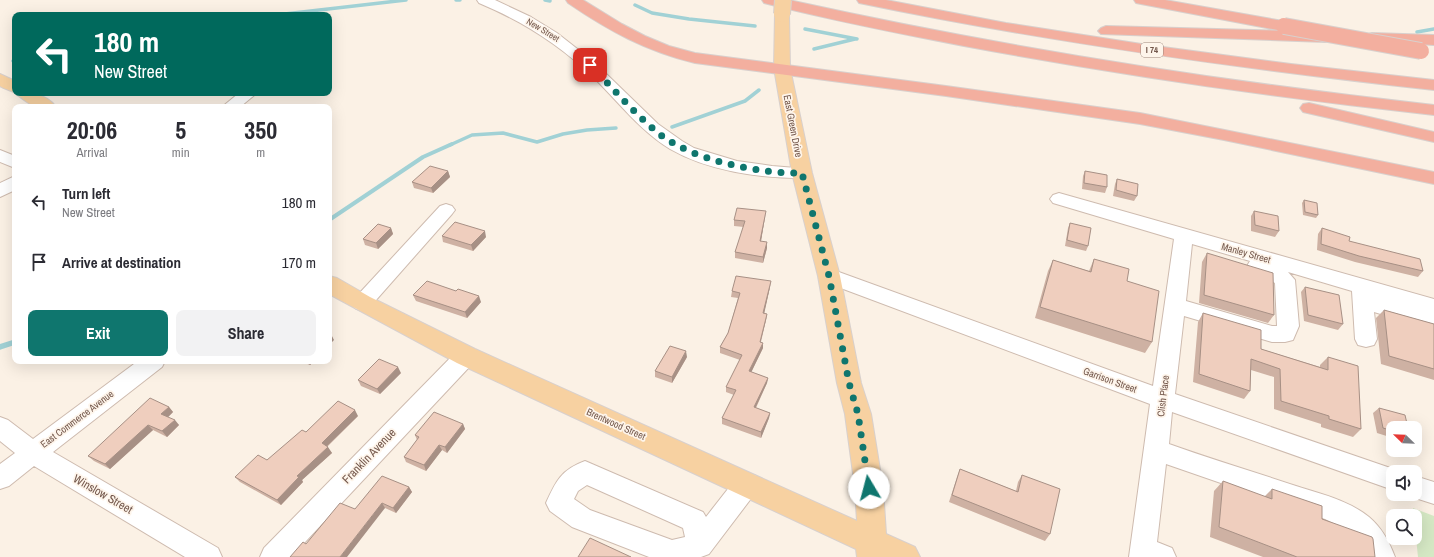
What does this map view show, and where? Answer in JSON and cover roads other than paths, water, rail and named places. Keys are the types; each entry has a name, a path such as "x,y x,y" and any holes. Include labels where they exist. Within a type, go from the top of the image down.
{"highway":[{"path":"573,0 625,32 664,50 701,60 782,68 1099,112 1203,130 1434,178"},
{"path":"1141,0 1428,52"},
{"path":"868,1 913,6 1014,22 1091,30 1434,40"},
{"name":"I 74","path":"868,1 1039,33 1166,53 1322,73 1434,85"},
{"name":"I 74","path":"778,5 970,43 1136,71 1230,85 1434,110"},
{"path":"970,43 1003,53 1278,102 1434,136"}],"main road":[{"name":"East Green Drive","path":"778,5 782,68 802,173 829,276 849,383 858,414 869,488 871,549"},
{"path":"0,79 12,86"},
{"path":"29,96 42,104"},
{"name":"Brentwood Street","path":"332,286 362,303 466,356 747,484 871,549 905,557"}],"street":[{"name":"New Street","path":"484,0 528,20 561,40 590,65 657,132 677,146 708,158 736,165 784,173 802,173"},
{"path":"234,104 245,96"},
{"path":"0,155 12,161"},
{"path":"0,191 12,184"},
{"name":"Manley Street","path":"1058,199 1252,255 1363,294 1434,307"},
{"path":"362,303 446,210"},
{"name":"Clish Place","path":"1150,554 1156,450 1184,235"},
{"path":"1174,306 1272,334 1284,334 1288,326 1285,280 1258,267 1253,262 1252,255"},
{"name":"Garrison Street","path":"829,276 1162,399 1386,477"},
{"path":"1366,339 1363,294 1434,322"},
{"name":"Franklin Avenue","path":"273,557 466,356"},
{"name":"East Commerce Avenue","path":"0,478 32,452 150,364"},
{"name":"Winslow Street","path":"0,427 32,452 209,557"},
{"path":"1156,450 1280,491 1347,516 1365,530 1378,546 1382,557"},
{"path":"700,545 694,520 585,472 569,483 559,503 581,519 672,553 700,545 747,484"},
{"path":"1422,489 1434,493"}],"waterway":[{"path":"302,12 406,0"},
{"path":"545,0 550,1"},
{"path":"635,5 652,13 689,19 755,26"},
{"path":"805,29 857,39"},
{"path":"1417,32 1434,29"},
{"path":"814,49 855,39"},
{"path":"672,127 745,101 759,90"},
{"path":"450,145 472,135 503,133 537,142 563,134 587,130 616,128"},
{"path":"332,218 423,157 452,144"},
{"path":"0,347 12,343"}]}
